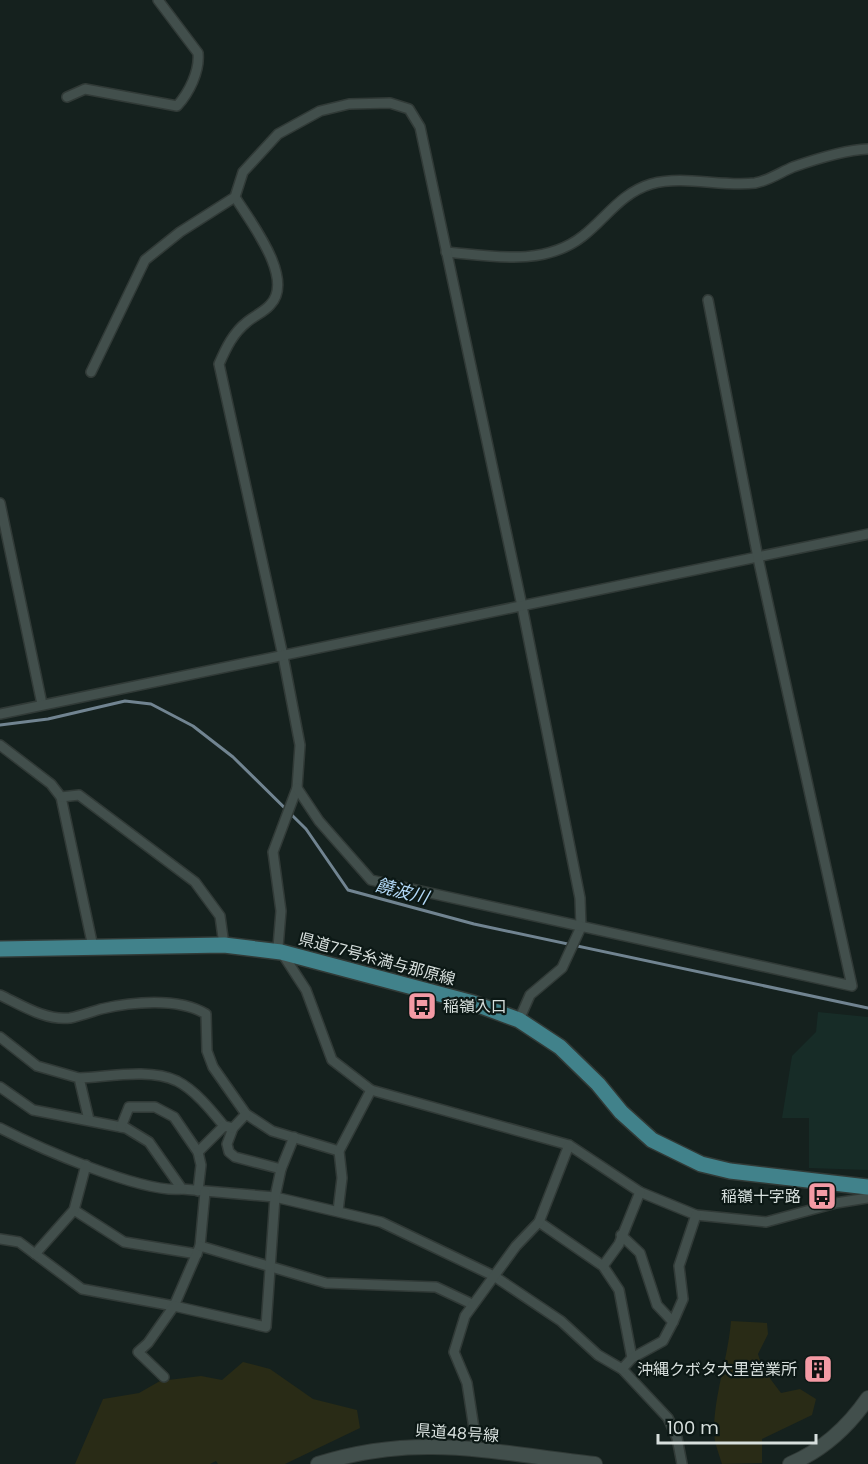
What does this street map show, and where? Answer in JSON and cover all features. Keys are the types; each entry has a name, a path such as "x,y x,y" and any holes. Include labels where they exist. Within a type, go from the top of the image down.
{"main road":[{"name":"県道77号糸満与那原線","path":"0,949 224,945 281,952 473,1003 519,1020 560,1047 598,1084 634,1125 673,1152 730,1171 868,1187"},
{"path":"790,1464 809,1456 843,1430 868,1398"},
{"name":"県道48号線","path":"318,1464 392,1447 432,1445 477,1448 595,1464"}],"street":[{"path":"67,97 85,89 177,106 186,96 199,62 198,53 158,0"},
{"path":"91,372 145,260 180,232 235,197 243,172 278,134 320,111 350,104 390,103 409,109 420,127 522,606 580,897 581,927 562,968 530,995 519,1020"},
{"path":"446,252 519,258 543,254 582,237 628,194 652,184 682,181 757,183 794,167 856,150 868,149"},
{"path":"235,197 273,261 278,284 276,297 270,305 244,324 229,340 219,364 283,656 300,745 297,788 273,852 281,911 278,947 306,990 332,1060 371,1090 569,1145 640,1192 696,1215 766,1222 836,1203 868,1198"},
{"path":"297,788 319,821 372,880 852,986 758,558 708,300"},
{"path":"0,503 42,704"},
{"path":"0,714 868,534"},
{"path":"0,745 51,784 61,797 93,947"},
{"path":"61,797 80,795 195,882 220,916 224,945"},
{"path":"1,997 48,1017 69,1018 104,1009 143,1004 177,1005 200,1010 206,1014 207,1051 213,1067 246,1114 272,1131 339,1151"},
{"path":"0,1037 37,1066 79,1078 158,1075 178,1081 229,1127"},
{"path":"79,1078 88,1119"},
{"path":"0,1087 33,1110 121,1127 149,1142 182,1189"},
{"path":"338,1211 342,1178 339,1151 371,1090"},
{"path":"121,1127 129,1107 155,1107 174,1117 198,1152 201,1165 198,1250 174,1306 148,1343 138,1352 164,1377"},
{"path":"198,1152 246,1114"},
{"path":"229,1127 228,1152 235,1157 281,1169"},
{"path":"0,1128 28,1143 168,1190 182,1189 275,1197 381,1222 494,1276 561,1321 598,1355 622,1369 668,1418 677,1438 682,1464"},
{"path":"0,1239 19,1242 82,1289 174,1306 266,1327 272,1269 275,1197 281,1169 294,1137"},
{"path":"477,1448 470,1394 454,1352 465,1316 472,1304 516,1246 539,1222 569,1145"},
{"path":"35,1254 74,1210 86,1164"},
{"path":"603,1266 619,1244 640,1192"},
{"path":"74,1210 124,1242 198,1250 326,1283 436,1287 472,1304"},
{"path":"622,1369 632,1358 663,1341 674,1322 683,1299 679,1266 696,1215"},
{"path":"539,1222 603,1266 619,1290 632,1358"},
{"path":"621,1235 640,1253 657,1305 674,1322"}],"shaded area":[{"path":"818,1012 868,1017 868,1170 809,1168 809,1118 782,1118 792,1056 816,1032"},
{"path":"731,1321 767,1323 768,1334 758,1354 768,1375 781,1393 800,1389 816,1399 812,1415 762,1439 762,1463 722,1464 715,1440 716,1404"},
{"path":"243,1362 270,1369 313,1399 357,1410 360,1428 285,1464 218,1464 216,1461 210,1464 75,1464 103,1399 139,1393 160,1381 201,1376 222,1380"}],"waterway":[{"name":"饒波川","path":"0,725 48,719 125,701 151,704 193,726 233,757 306,829 348,890 474,924 868,1008"}],"place":[{"name":"稲嶺入口","path":"422,1006"},
{"name":"稲嶺十字路","path":"822,1196"},
{"name":"沖縄クボタ大里営業所","path":"818,1369"}]}
